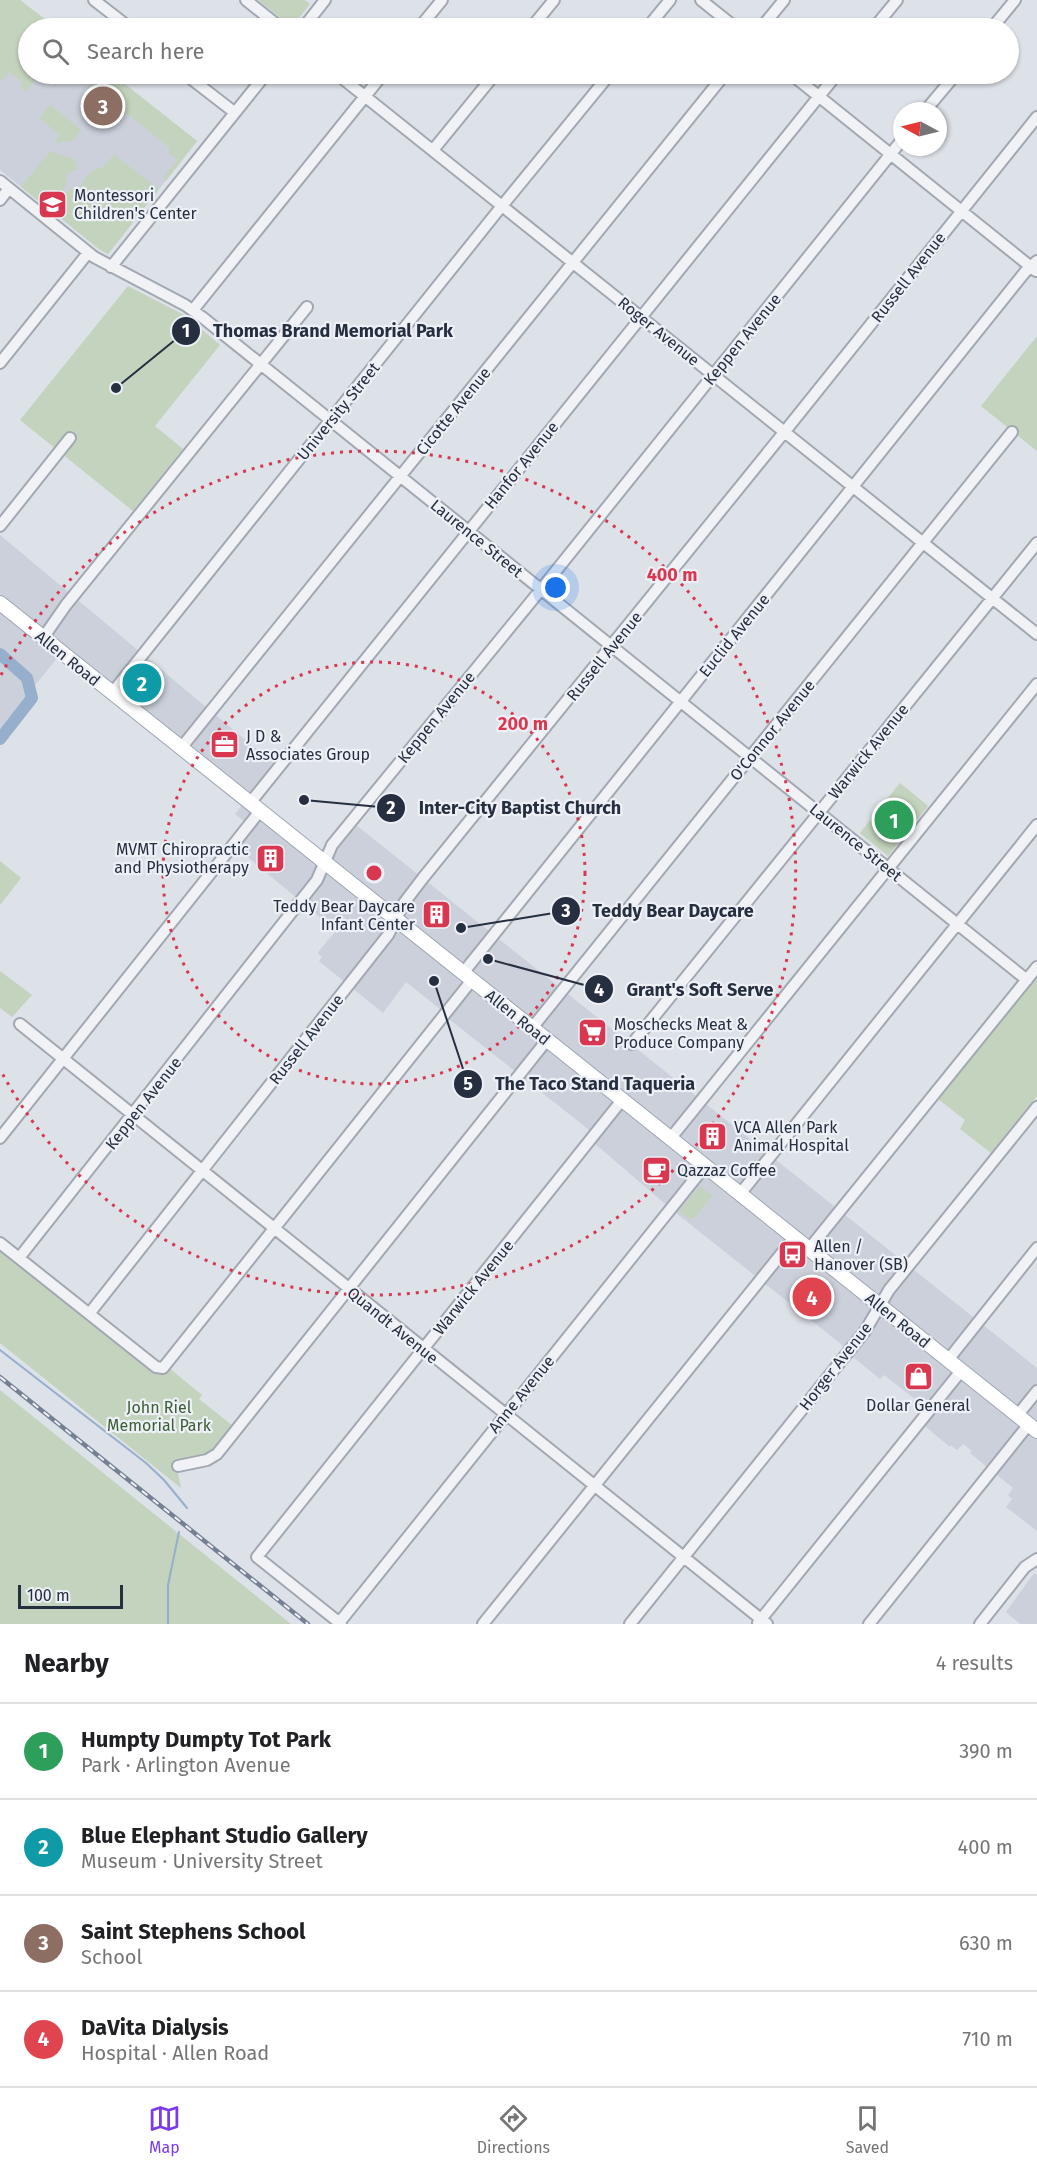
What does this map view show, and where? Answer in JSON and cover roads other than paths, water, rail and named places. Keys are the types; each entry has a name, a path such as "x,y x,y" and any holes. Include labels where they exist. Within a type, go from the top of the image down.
{"main road":[{"name":"Allen Road","path":"0,603 1033,1428"}],"street":[{"path":"94,0 117,18"},
{"path":"246,0 268,18"},
{"path":"311,18 326,0"},
{"path":"427,18 442,0"},
{"path":"539,18 554,0"},
{"path":"656,18 670,0"},
{"path":"701,0 724,18"},
{"path":"769,18 784,0"},
{"path":"882,18 897,0"},
{"path":"1000,18 1015,0"},
{"path":"198,84 234,112"},
{"path":"111,267 258,84"},
{"name":"Roger Avenue","path":"350,84 1037,634"},
{"path":"192,310 375,84"},
{"path":"433,150 487,84"},
{"name":"University Street","path":"112,693 502,205 602,84"},
{"name":"Cicotte Avenue","path":"181,748 717,84"},
{"path":"804,84 1035,266"},
{"name":"Hanfor Avenue","path":"0,1138 474,524 829,84"},
{"path":"933,102 948,84"},
{"name":"Russell Avenue","path":"89,1314 388,935 404,903 423,878 1037,117"},
{"name":"Keppen Avenue","path":"19,1258 317,880 332,845 893,151"},
{"path":"0,200 4,185"},
{"name":"Laurence Street","path":"4,185 88,253 192,310 1027,980"},
{"path":"0,363 88,253"},
{"name":"Euclid Avenue","path":"89,1314 155,1366 161,1368 166,1366 681,702 1006,297 1035,266"},
{"path":"43,638 66,605 307,308"},
{"name":"O'Connor Avenue","path":"532,1028 1012,432"},
{"path":"0,526 70,438"},
{"name":"Warwick Avenue","path":"632,1044 1037,543"},
{"path":"670,1139 1037,684"},
{"path":"740,1194 1037,825"},
{"path":"809,1250 1037,967"},
{"name":"Quandt Avenue","path":"20,1024 762,1623"},
{"path":"178,1466 207,1460 217,1454 547,1040"},
{"name":"Warwick Avenue","path":"340,1623 257,1557 622,1100"},
{"name":"Horger Avenue","path":"630,1624 848,1353 866,1329 889,1290 1037,1107"},
{"name":"Anne Avenue","path":"340,1623 705,1166"},
{"path":"483,1624 794,1238"},
{"path":"0,1243 89,1314"},
{"path":"948,1360 1037,1248"},
{"path":"762,1623 961,1371"},
{"path":"1017,1416 1037,1391"},
{"path":"869,1624 1033,1428"},
{"path":"980,1624 1025,1567 1037,1559"}],"waterway":[{"path":"0,654 27,678 32,698 0,739"},
{"path":"0,1350 146,1463 164,1480 187,1508"},
{"path":"168,1624 168,1585 179,1532"}],"railway":[{"path":"0,1377 308,1624"}],"place":[{"name":"Saint Stephens School","path":"103,106"},
{"name":"Montessori Children's Center","path":"53,204"},
{"name":"Thomas Brand Memorial Park","path":"116,388"},
{"name":"Blue Elephant Studio Gallery","path":"142,683"},
{"name":"J D & Associates Group","path":"225,745"},
{"name":"Inter-City Baptist Church","path":"304,800"},
{"name":"Humpty Dumpty Tot Park","path":"894,820"},
{"name":"MVMT Chiropractic and Physiotherapy","path":"270,858"},
{"name":"Teddy Bear Daycare Infant Center","path":"436,915"},
{"name":"Teddy Bear Daycare","path":"461,928"},
{"name":"Grant's Soft Serve","path":"488,959"},
{"name":"The Taco Stand Taqueria","path":"434,981"},
{"name":"Moschecks Meat & Produce Company","path":"593,1033"},
{"name":"VCA Allen Park Animal Hospital","path":"713,1136"},
{"name":"Qazzaz Coffee","path":"656,1170"},
{"name":"Allen / Hanover (SB)","path":"793,1255"},
{"name":"DaVita Dialysis","path":"812,1297"},
{"name":"Dollar General","path":"918,1377"}],"park label":[{"name":"John Riel Memorial Park","path":"159,1416"}]}
